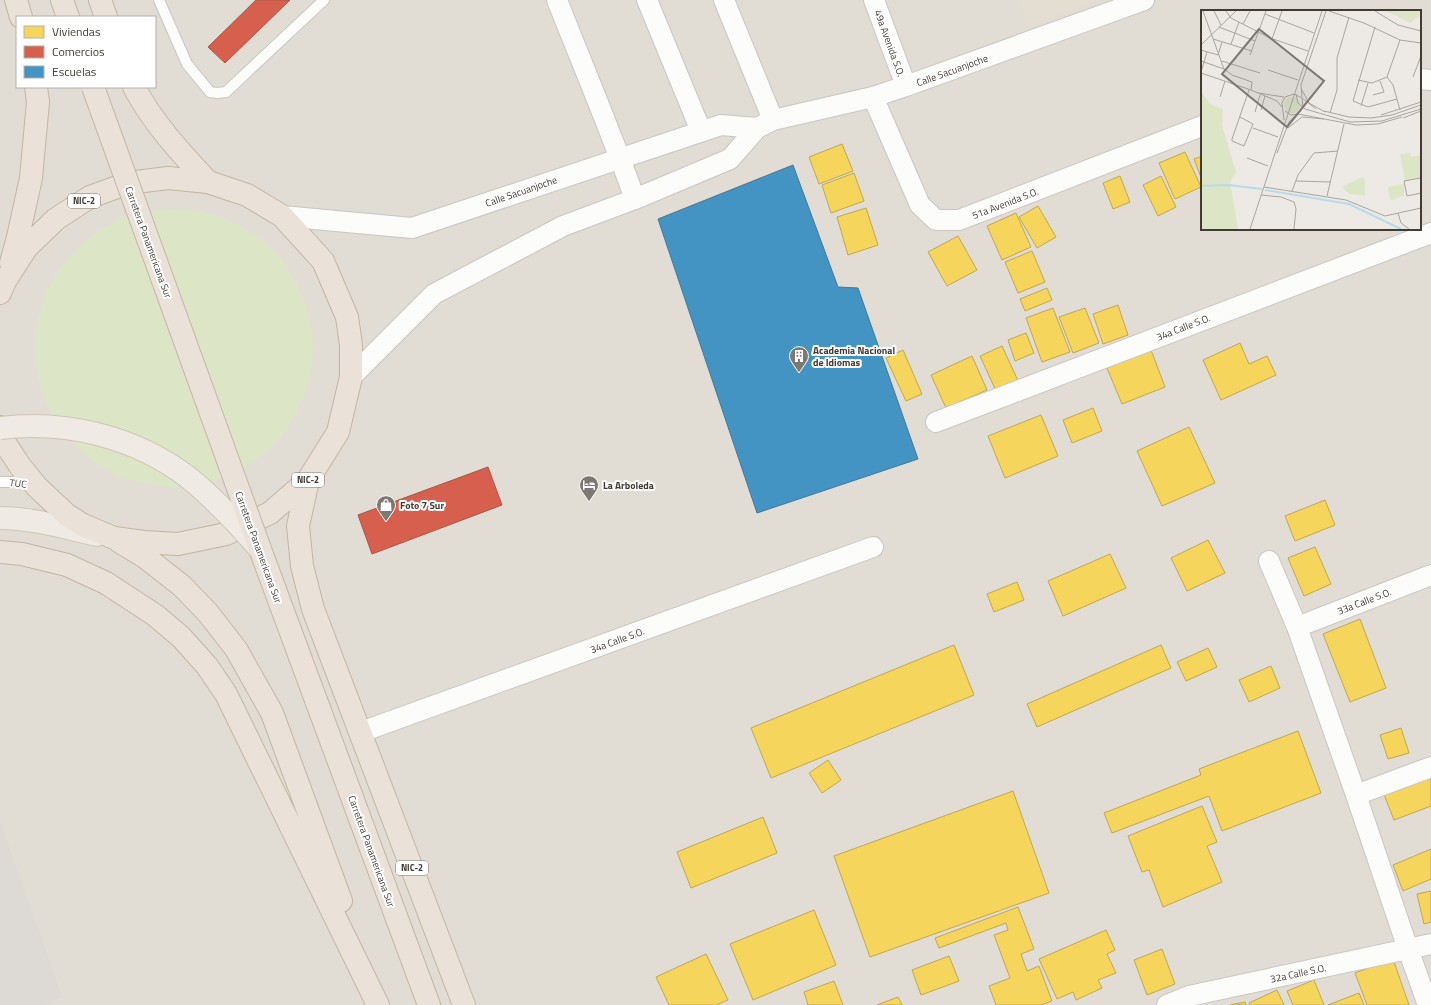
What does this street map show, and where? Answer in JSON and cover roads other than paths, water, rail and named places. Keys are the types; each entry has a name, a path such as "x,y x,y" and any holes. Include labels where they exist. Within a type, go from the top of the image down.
{"highway":[{"path":"16,0 21,16"},
{"path":"62,0 68,16"},
{"path":"100,0 106,16"},
{"name":"NIC-2","path":"3,287 18,236 31,178 38,102 36,88"},
{"name":"Carretera Panamericana Sur","path":"93,88 260,549 429,1005"},
{"name":"NIC-2","path":"135,88 150,114 174,145 208,182"},
{"name":"NIC-2","path":"3,287 27,247 56,219 90,197 128,183 168,178 208,182 247,195 282,216 323,261 347,317 351,345 351,377 338,432 308,480 270,512 226,534 178,544 114,538"},
{"name":"NIC-2","path":"0,427 5,443 20,466 37,487 67,515 83,525 114,538 145,558 182,586 208,613 236,649 272,713 379,1005"},
{"name":"NIC-2","path":"308,480 298,526 302,566 313,609 464,1005"},
{"path":"0,552 22,554 67,565 106,583 155,615 182,637 207,666 226,694 379,1005"}],"main road":[{"path":"0,427 31,426 93,432 115,439 159,458 190,478 213,499 260,549"},
{"path":"0,518 40,523 114,538"}],"street":[{"path":"558,0 635,199"},
{"path":"647,0 701,131"},
{"path":"351,377 434,294 563,226 635,199 730,159 765,124 724,0"},
{"name":"49a Avenida S.O.","path":"874,0 906,86"},
{"name":"Calle Sacuanjoche","path":"282,216 412,228 721,125 765,124 873,97 1081,24 1144,0"},
{"name":"51a Avenida S.O.","path":"873,97 920,205 936,220 959,220 1201,126"},
{"name":"34a Calle S.O.","path":"936,422 1431,233"},
{"name":"34a Calle S.O.","path":"361,732 873,547"},
{"path":"1269,561 1297,627 1428,1005"},
{"name":"33a Calle S.O.","path":"1297,627 1431,575"},
{"path":"1356,795 1431,767"},
{"name":"32a Calle S.O.","path":"1167,1005 1189,996 1431,944"}],"lane":[{"path":"159,0 186,64 210,92 217,94 226,92 324,0"},
{"name":"TUC","path":"0,482 23,482 37,487"}],"place":[{"name":"Academia Nacional de Idiomas","path":"799,373"},
{"name":"La Arboleda","path":"589,502"},
{"name":"Foto 7 Sur","path":"386,522"}]}
